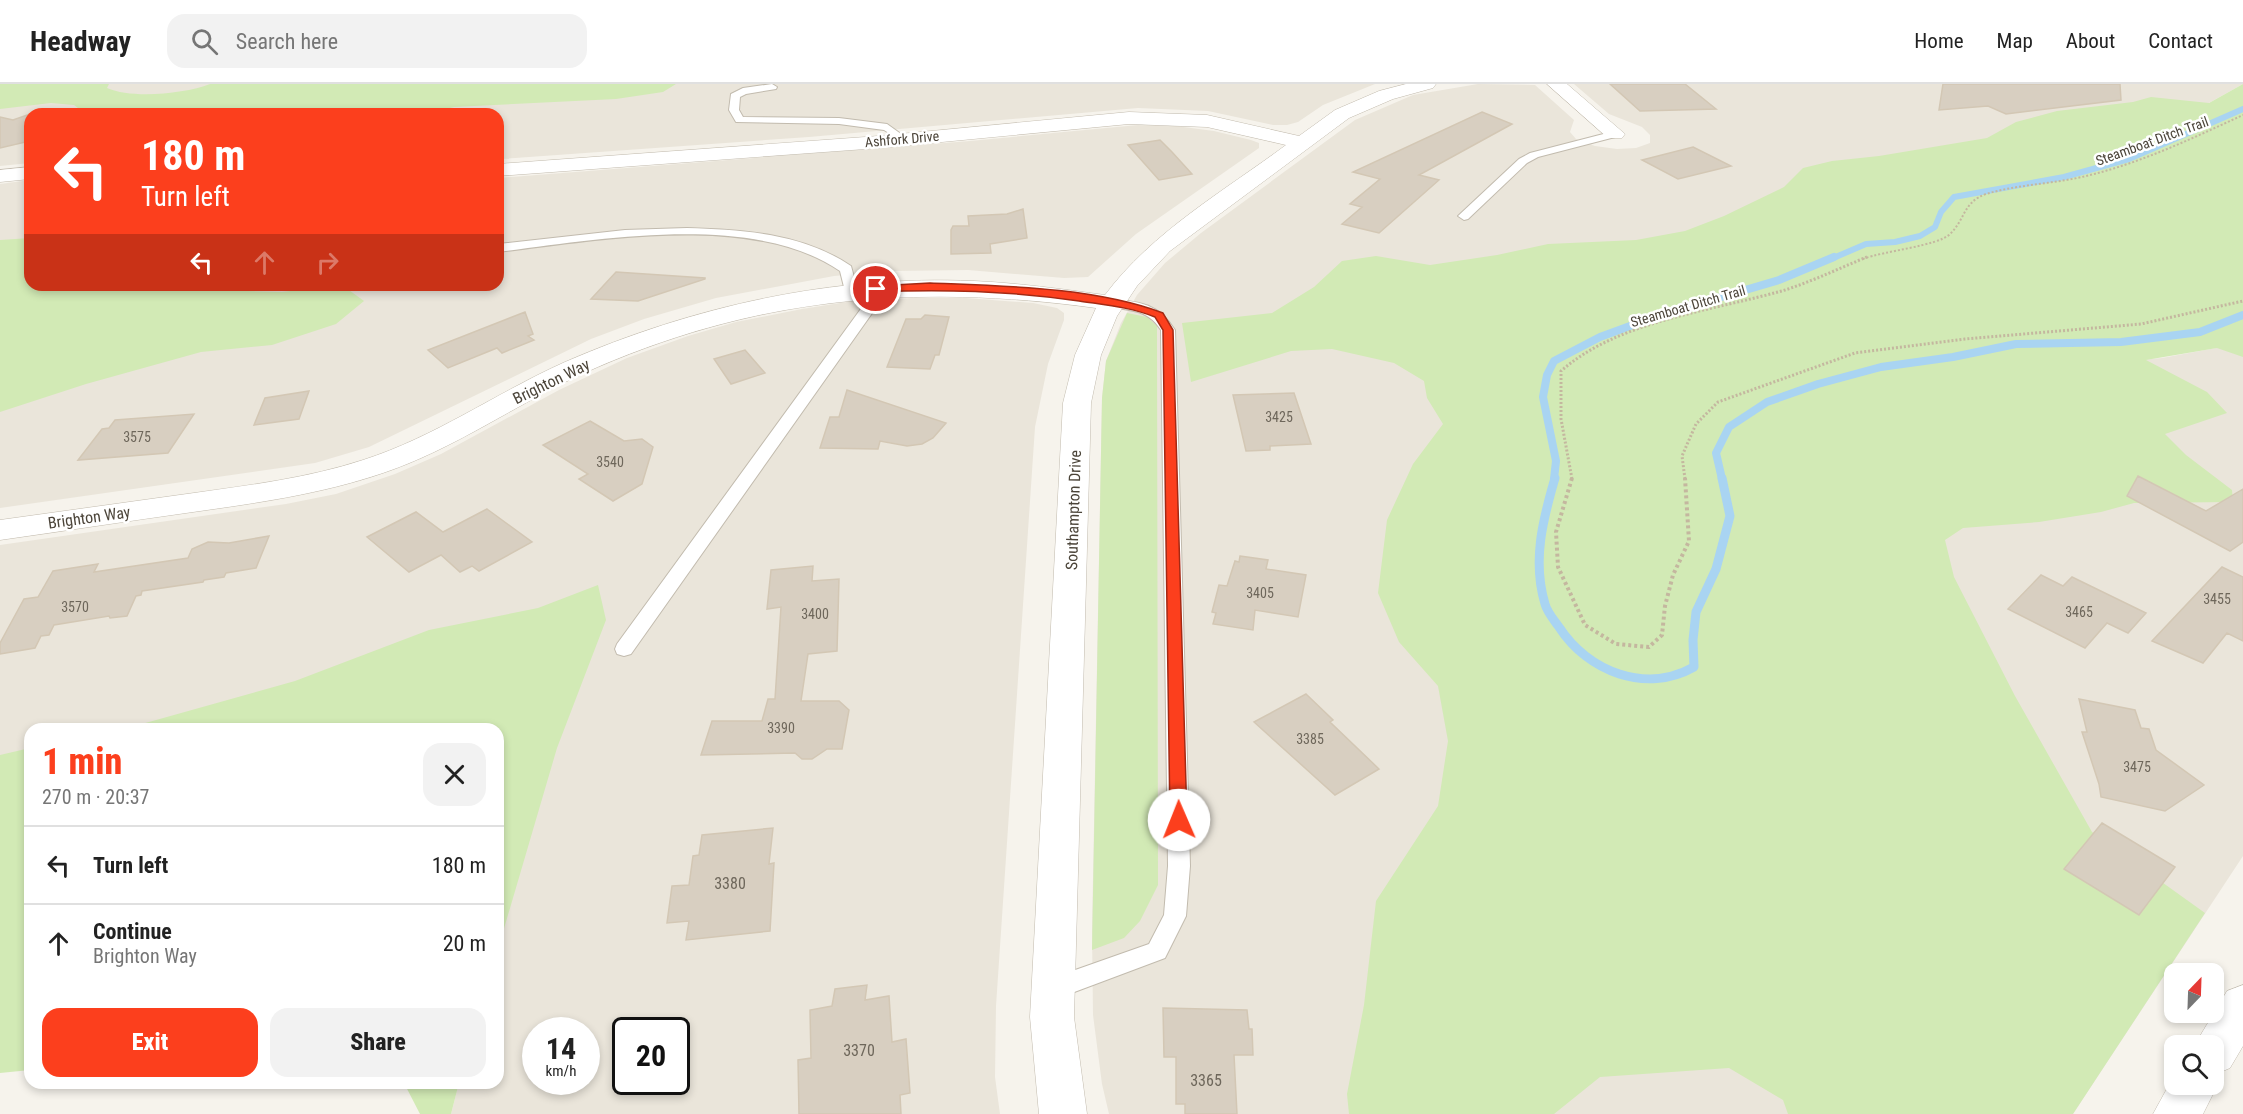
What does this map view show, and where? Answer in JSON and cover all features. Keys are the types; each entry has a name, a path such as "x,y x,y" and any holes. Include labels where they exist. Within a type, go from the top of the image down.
{"street":[{"name":"Southampton Drive","path":"1063,1114 1052,1017 1053,988 1077,403 1086,358 1095,332 1111,303 1136,271 1162,246 1342,114 1363,104 1427,84"},
{"path":"1556,84 1615,134"},
{"name":"Ashfork Drive","path":"504,170 1154,118 1207,121 1303,142"},
{"path":"0,176 24,174"},
{"name":"Brighton Way","path":"0,530 294,488 336,479 375,467 419,449 572,369 630,345 719,316 771,304 863,290 979,287 1026,290 1111,303"},
{"path":"2224,1036 2243,1005"},
{"path":"2177,1114 2188,1095"}],"lane":[{"path":"772,87 743,90 735,96 734,110 740,120 839,121 887,127 903,139"},
{"path":"1464,216 1523,161 1534,155 1615,134"},
{"path":"504,247 655,230 689,230 775,239 819,252 846,269 863,290 875,299 624,649"},
{"path":"1053,988 1157,951 1175,916 1179,866 1168,330 1159,315 1135,306 1111,303"}],"path":[{"name":"Steamboat Ditch Trail","path":"2243,116 2196,138 2092,174 2072,180 1977,197 1962,214 1950,235 1920,246 1878,253 1787,289 1640,328 1578,356 1561,371 1561,419 1572,479 1556,532 1558,567 1585,625 1616,644 1649,647 1662,635 1665,606 1673,575 1689,540 1688,503 1682,456 1696,424 1718,402 1855,353 1965,339 2141,324 2243,301"}],"shaded area":[{"path":"0,84 1375,84 1323,105 1298,122 1287,125 1273,125 1208,111 1138,108 809,137 504,159 504,108 24,108 24,164 0,166"},
{"path":"1478,84 1535,85 1574,120 1570,132 1576,139 1595,146 1617,149 1636,148 1650,143 1650,135 1642,127 1609,114 1574,84 2243,84 2207,104 2013,372 2162,358 2243,343 2243,856 2172,963 2164,963 2164,976 2073,1114 1109,1114 1102,1084 1093,1015 1092,931 1102,398 1106,361 1121,323 1137,295 1165,263 1201,233 1355,120 1413,95"},
{"path":"1138,125 1176,126 1214,131 1259,143 1259,148 1136,234 1088,277 1064,278 968,270 891,271 834,276 716,298 644,319 591,339 369,447 315,463 0,508 0,184 24,181 24,291 504,291 504,178 970,141"},
{"path":"912,298 966,298 1033,303 1057,308 1064,313 1064,320 1048,364 1035,427 996,1006 995,1077 1000,1114 451,1114 457,1089 504,1089 504,723 24,723 24,840 0,828 0,545 286,504 336,494 395,474 441,454 559,390 627,358 736,322 853,301"}],"green space":[{"path":"0,84 109,84 107,88 118,91 158,94 173,93 210,84 676,84 663,92 616,99 450,108 78,108 74,105 51,103 0,109"},
{"path":"2243,84 2243,357 2217,348 2146,360 2207,392 2227,413 2165,434 2186,455 2232,490 2233,502 2134,503 2101,512 2039,522 1963,528 1945,540 1954,577 2015,696 2092,832 2205,913 2172,963 2164,963 2164,975 2073,1114 1788,1114 1783,1100 1729,1068 1600,1077 1554,1114 1349,1114 1347,1094 1364,1005 1376,901 1438,806 1448,741 1438,686 1399,642 1378,593 1387,520 1413,464 1443,424 1427,398 1424,381 1394,363 1332,349 1291,351 1191,382 1182,323 1272,313 1314,287 1342,261 1376,256 1430,265 1497,255 1548,244 1636,240 1685,231 1724,216 1784,187 1803,168 1832,161 1879,156 1987,138 2016,122 2057,111 2133,102 2151,97 2209,103"},
{"path":"24,238 24,291 350,291 364,301 336,324 272,345 201,352 86,384 0,412 0,240"},
{"path":"1127,313 1147,317 1157,326 1158,885 1140,921 1124,938 1092,950 1102,398 1106,361"},
{"path":"598,585 606,620 557,748 504,929 504,723 145,723 295,681 429,630 538,608"},
{"path":"24,749 24,1071 0,1073 0,755"},
{"path":"407,1089 457,1089 451,1114 420,1114"}],"building":[{"path":"1610,84 1685,84 1716,109 1640,111"},
{"path":"1943,84 2120,84 2121,100 2006,114 1988,106 1939,110"},
{"path":"1482,112 1512,124 1419,175 1439,180 1379,233 1342,224 1362,207 1350,204 1380,179 1353,172"},
{"path":"24,116 24,142 0,148 0,117 13,120"},
{"path":"1160,140 1192,174 1159,180 1128,145"},
{"path":"1693,147 1731,166 1678,179 1642,160"},
{"path":"1023,209 1027,238 990,244 991,253 951,254 951,230 953,226 969,226 968,216 1007,214"},
{"path":"616,272 705,279 638,301 591,299"},
{"path":"525,312 533,334 528,336 534,340 502,353 497,348 448,368 428,350"},
{"path":"925,315 949,317 939,355 935,355 930,369 887,367 906,319 921,319"},
{"path":"745,350 765,373 731,384 714,359"},
{"path":"847,390 946,423 933,438 922,444 907,446 880,441 878,449 820,448 830,417 839,417"},
{"path":"309,391 299,419 254,425 265,398"},
{"path":"1294,393 1311,444 1270,446 1270,450 1246,451 1233,395"},
{"path":"194,414 168,453 78,460 102,429 109,428 115,420"},
{"path":"590,421 624,441 642,439 653,447 642,484 613,501 579,479 588,474 543,445"},
{"path":"2138,476 2206,511 2243,489 2243,542 2230,551 2127,496"},
{"path":"487,509 532,542 479,571 472,566 460,572 441,555 409,572 367,537 416,512 443,532"},
{"path":"269,536 256,568 226,573 224,577 203,582 142,591 141,595 136,596 127,616 110,618 109,616 54,625 49,635 41,636 35,648 0,654 0,643 24,599 38,597 53,571 98,564 94,572 188,558 192,549 208,542 229,543"},
{"path":"1240,556 1268,560 1266,569 1306,575 1298,617 1255,610 1253,630 1213,624 1216,613 1212,612 1219,585 1227,586 1235,561 1239,562"},
{"path":"813,566 812,581 839,579 837,651 808,654 801,701 839,701 849,710 842,749 827,749 812,759 802,759 795,753 701,755 712,721 762,721 768,699 775,699 781,607 767,609 771,570"},
{"path":"2222,567 2243,577 2243,641 2227,633 2203,663 2152,641"},
{"path":"2041,575 2063,586 2072,577 2146,613 2128,633 2107,623 2085,648 2008,609"},
{"path":"1306,694 1333,720 1330,722 1379,769 1335,795 1254,722"},
{"path":"2079,699 2135,710 2141,728 2149,729 2156,750 2204,785 2165,811 2101,797 2082,732 2087,732"},
{"path":"2102,823 2175,867 2139,915 2064,869"},
{"path":"773,828 769,864 774,863 770,931 686,940 689,921 667,923 672,886 689,885 693,856 699,855 702,835"},
{"path":"867,985 865,1000 889,996 892,1042 906,1039 910,1093 900,1095 901,1114 799,1114 798,1060 811,1058 810,1010 832,1006 835,989"},
{"path":"1163,1008 1247,1010 1249,1029 1252,1029 1253,1055 1234,1055 1237,1114 1185,1114 1185,1104 1176,1104 1176,1057 1164,1057"}],"waterway":[{"path":"1831,259 1866,244 1895,242 1920,236 1935,227 1941,212 1954,197 2064,177 2129,159 2243,109"},
{"path":"1554,479 1556,461 1543,397 1547,375 1554,361 1600,337 1660,315 1779,280 1834,257"},
{"path":"1722,479 1716,453 1729,427 1767,402 1818,384 1881,367 1953,357 2016,344 2121,342 2200,332 2243,315"},
{"path":"1555,478 1543,525 1539,556 1541,588 1547,610 1571,643 1586,656 1602,667 1638,678 1676,675 1694,667 1693,640 1696,612 1716,569 1730,516 1722,478"}],"route":[{"path":"876,289 930,286 1026,290 1135,306 1159,315 1168,330 1179,820"}]}
